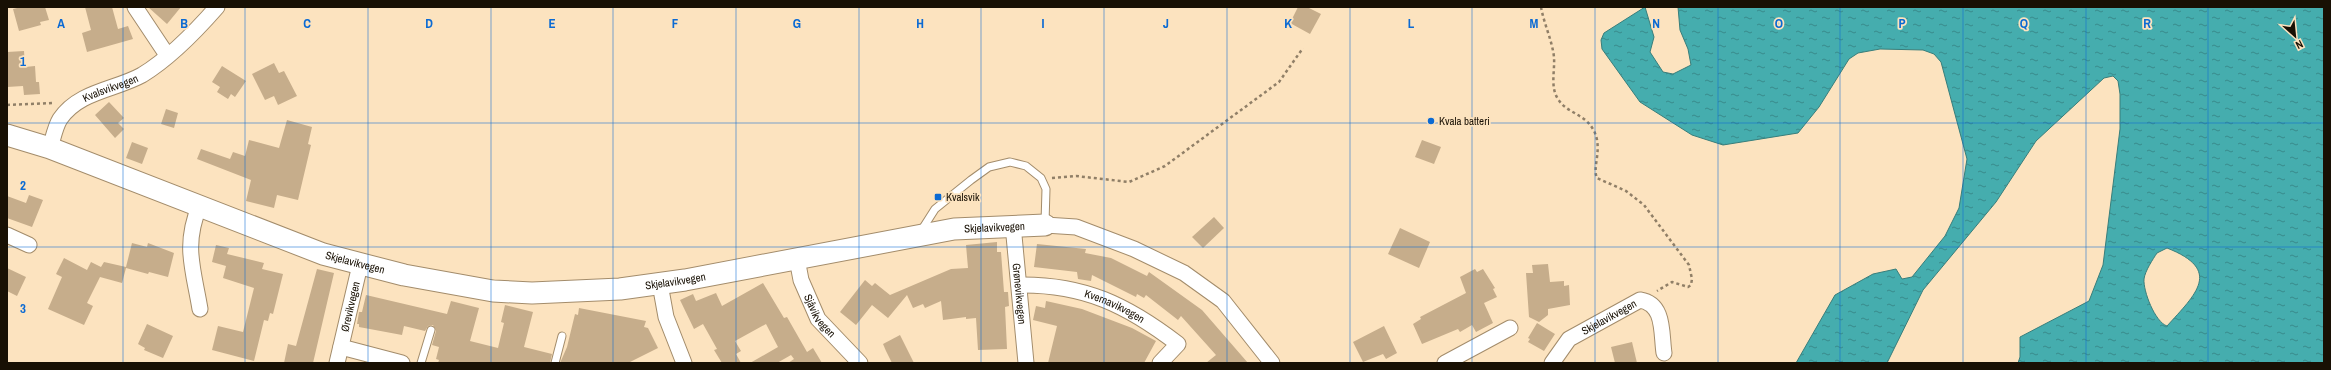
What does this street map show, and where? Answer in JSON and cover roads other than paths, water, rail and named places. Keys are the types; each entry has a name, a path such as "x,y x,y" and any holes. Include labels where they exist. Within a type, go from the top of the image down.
{"main road":[{"path":"7,135 50,148"},
{"name":"Skjelavikvegen","path":"50,148 200,204 279,238 360,265 404,276 508,292 575,292 660,284 954,229 1013,225 1045,225"}],"street":[{"path":"135,7 167,56"},
{"name":"Kvalsvikvegen","path":"50,148 60,120 78,101 142,75 167,56 217,7"},
{"path":"200,204 192,224 190,254 200,309"},
{"name":"Grønevikvegen","path":"1013,225 1026,363"},
{"name":"Skjelavikvegen","path":"1045,225 1076,226 1134,249 1184,273 1223,301 1272,363"},
{"path":"7,235 29,245"},
{"name":"Sjåvikvegen","path":"797,259 801,280 818,319 860,363"},
{"name":"Ørevikvegen","path":"337,363 360,265"},
{"path":"660,284 666,317 684,363"},
{"name":"Kvernavikvegen","path":"1019,285 1058,287 1082,292 1129,309 1150,322 1178,344 1160,363"},
{"name":"Skjelavikvegen","path":"1552,363 1564,343 1573,335 1640,300 1647,301 1658,312 1664,358"},
{"path":"1445,363 1510,328"},
{"path":"341,348 402,363"}],"lane":[{"path":"917,237 935,209 990,167 1010,162 1026,166 1041,178 1046,189 1045,225"},
{"path":"421,363 430,330"},
{"path":"555,363 562,336"}],"water":[{"path":"1645,7 1654,37 1650,52 1663,72 1673,74 1691,65 1688,49 1680,30 1678,7 2324,7 2324,363 2018,363 2020,357 2020,337 2089,301 2103,265 2120,129 2120,94 2118,81 2113,76 2104,78 2036,141 1996,202 1923,290 1887,363 1796,363 1835,295 1873,274 1896,269 1902,279 1912,277 1945,236 1959,208 1967,159 1941,62 1934,54 1923,50 1880,49 1858,53 1849,59 1819,107 1798,133 1723,145 1692,135 1640,102 1602,49 1601,40 1604,33","holes":["2167,248 2184,256 2195,265 2199,274 2199,283 2195,293 2167,326 2158,319 2154,313 2145,291 2144,279 2149,265 2157,253"]}],"place":[{"name":"Kvala batteri","path":"1431,121"},
{"name":"Kvalsvik","path":"938,197"}]}
